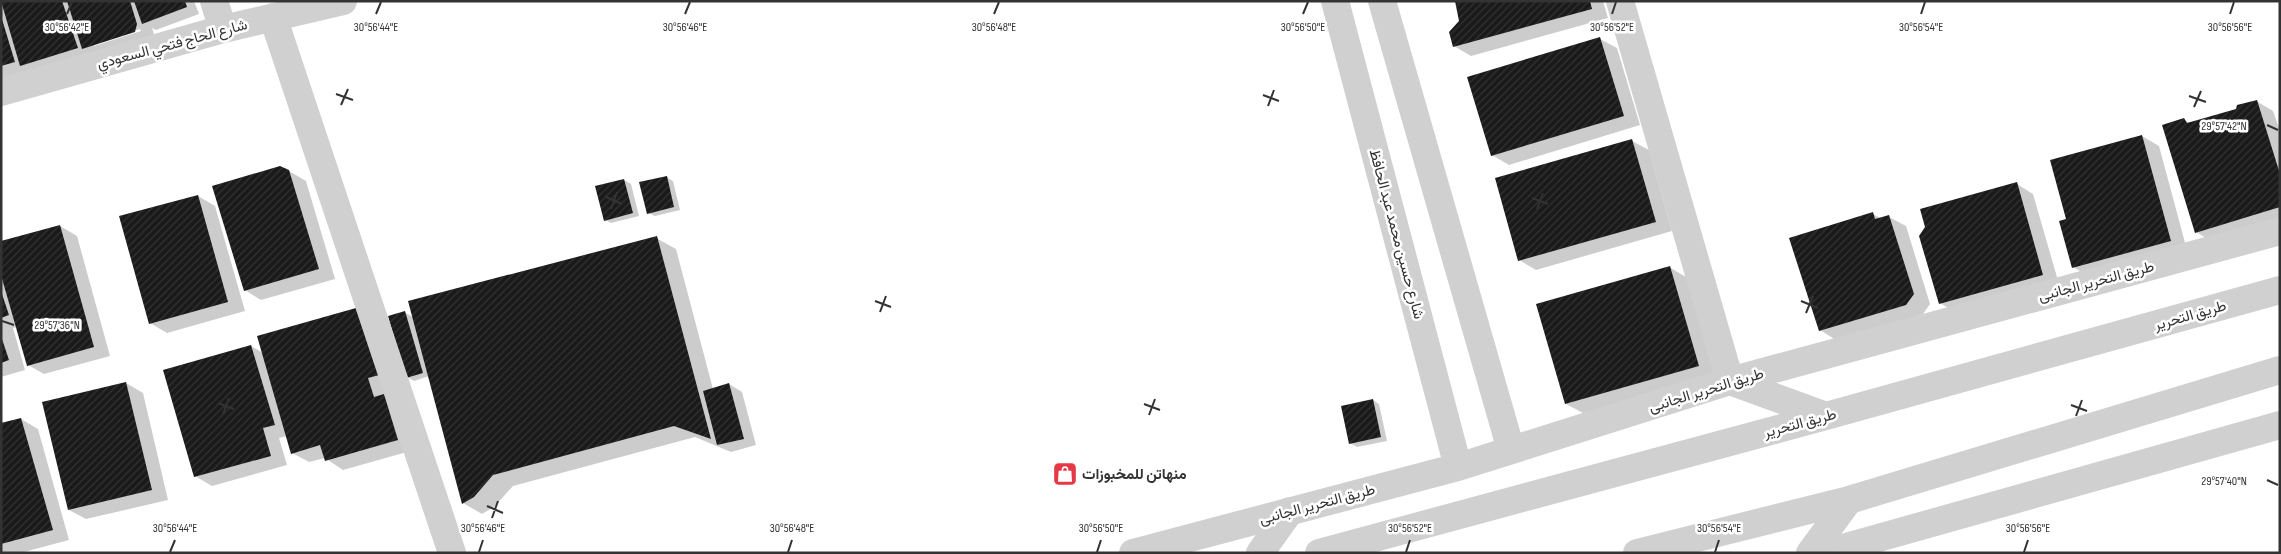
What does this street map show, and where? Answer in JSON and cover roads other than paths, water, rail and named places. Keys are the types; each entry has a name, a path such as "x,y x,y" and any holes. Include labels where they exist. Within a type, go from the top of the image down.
{"street":[{"path":"214,1 222,29"},
{"name":"شارع الحاج فتحي السعودي","path":"1,92 222,29 343,1"},
{"name":"شارع حسين محمد عبد الحافظ","path":"1335,1 1458,467"},
{"path":"1382,1 1512,450"},
{"path":"1620,1 1730,381 1826,416"},
{"path":"272,17 452,553"},
{"name":"طريق التحرير الجانبى","path":"1134,553 1458,467 1730,381 2280,231"},
{"name":"طريق التحرير","path":"1319,553 1826,416 2280,290"},
{"path":"1636,553 1849,500 2280,370"},
{"path":"1825,553 2280,426"},
{"path":"1810,553 1849,500"},
{"path":"1260,553 1290,511"}],"place":[{"name":"منهاتن للمخبوزات","path":"1065,474"}]}
